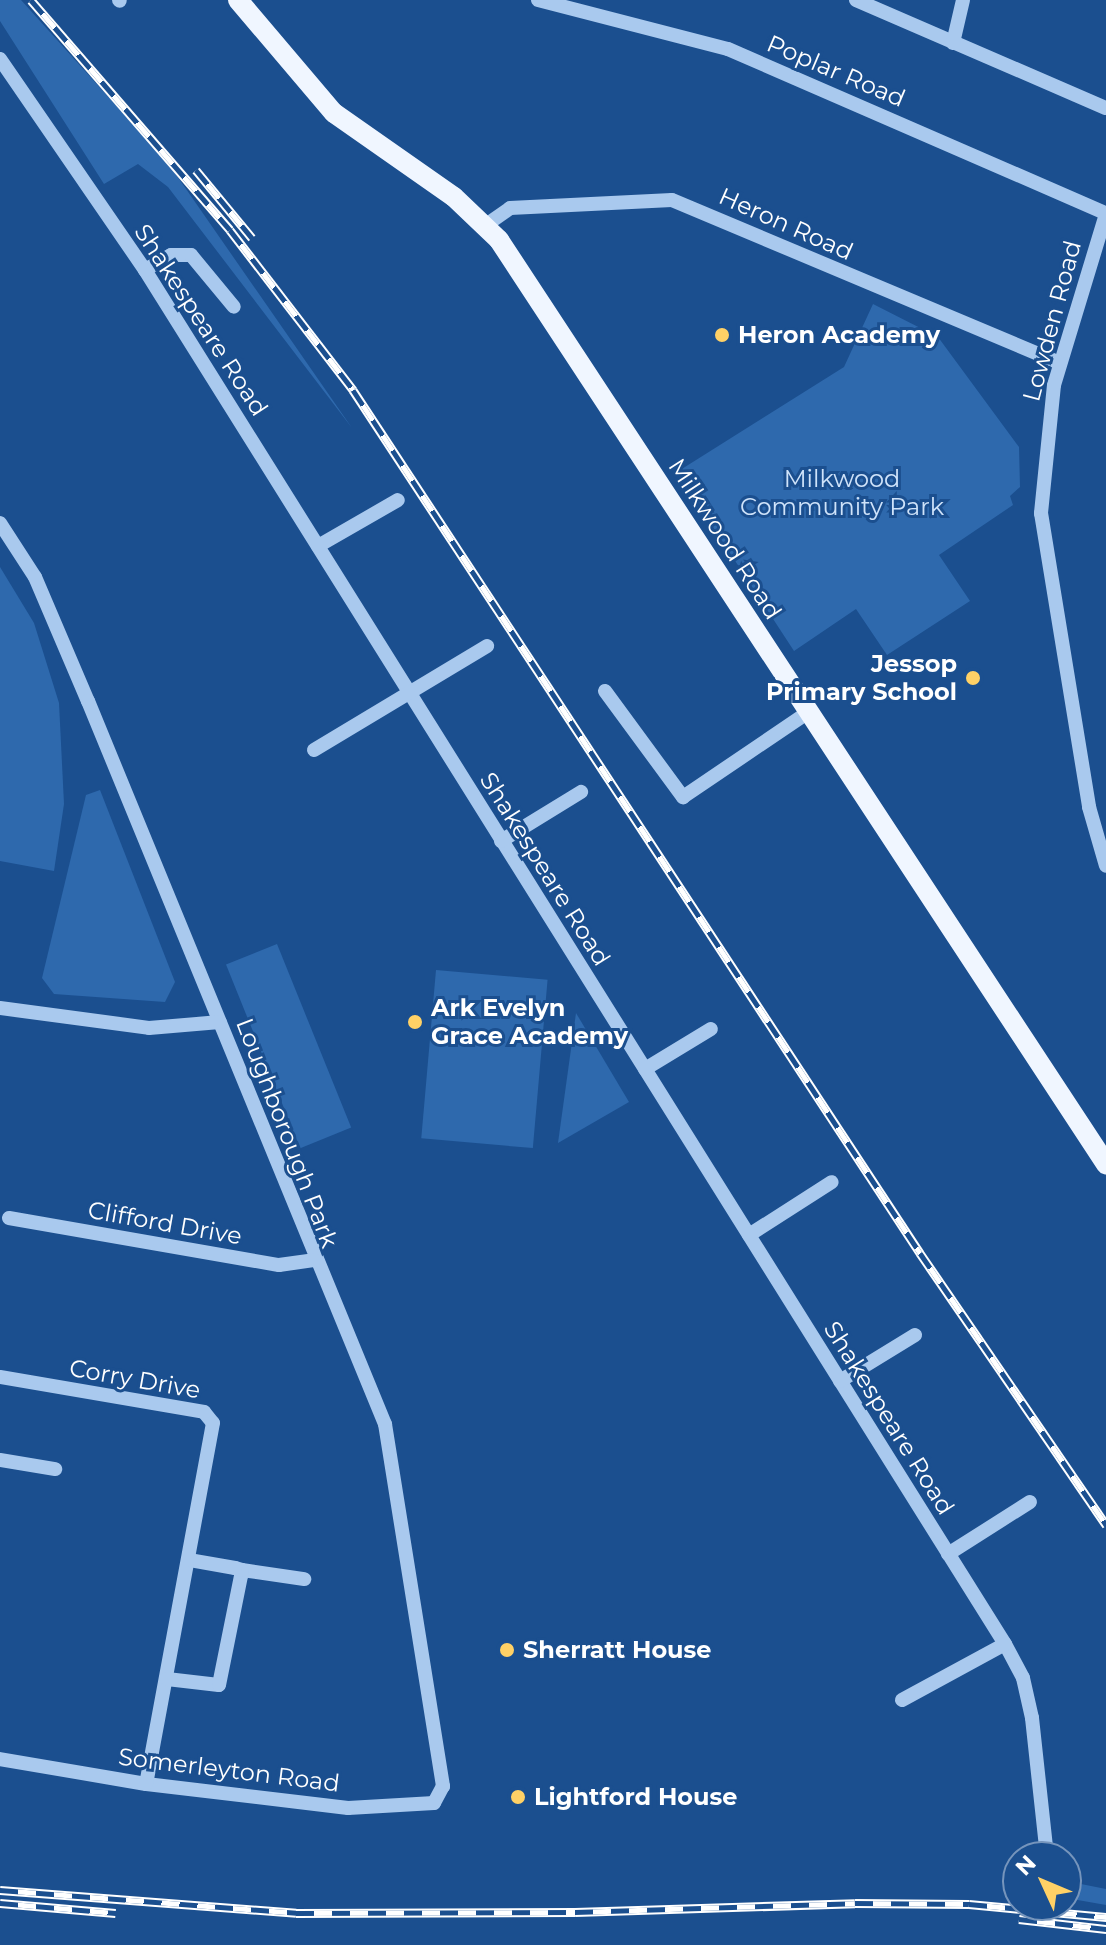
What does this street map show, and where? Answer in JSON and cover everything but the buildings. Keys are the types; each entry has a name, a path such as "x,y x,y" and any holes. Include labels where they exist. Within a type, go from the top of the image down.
{"main road":[{"name":"Milkwood Road","path":"238,0 334,113 486,225 523,273 807,713 1106,1164"}],"street":[{"name":"Poplar Road","path":"538,0 720,46 1106,214"},
{"path":"856,0 1106,108"},
{"path":"953,43 963,0"},
{"name":"Shakespeare Road","path":"0,59 145,270 1005,1644 1023,1678 1032,1718 1045,1841"},
{"name":"Heron Road","path":"486,225 510,208 672,200 1059,363"},
{"name":"Lowden Road","path":"1106,214 1059,363 1043,459 1041,513 1089,807 1106,866"},
{"path":"145,270 171,255 191,255 234,307"},
{"path":"318,546 398,500"},
{"name":"Loughborough Park","path":"0,523 35,577 220,1022 314,1260 385,1424 443,1786"},
{"path":"314,750 487,646"},
{"path":"605,691 683,797 807,713"},
{"path":"501,841 581,792"},
{"path":"0,1008 149,1028 220,1022"},
{"path":"645,1069 711,1029"},
{"path":"749,1235 832,1182"},
{"name":"Clifford Drive","path":"9,1218 279,1265 314,1260"},
{"path":"840,1381 915,1335"},
{"name":"Corry Drive","path":"0,1377 210,1415 189,1560 146,1784"},
{"path":"0,1460 55,1469"},
{"path":"948,1554 1030,1502"},
{"path":"189,1560 304,1579"},
{"path":"167,1679 219,1685 242,1570"},
{"path":"902,1700 1005,1644"},
{"name":"Somerleyton Road","path":"0,1759 146,1784 348,1808 434,1803 443,1786"}],"green space":[{"path":"0,0 21,0 168,163 352,428 168,187 138,164 104,184 0,21"},
{"name":"Milkwood Community Park","path":"873,304 938,337 1019,447 1020,487 1010,496 1013,505 939,555 970,601 887,655 856,609 794,651 677,472 844,367"},
{"path":"0,567 34,623 59,703 64,804 54,871 0,861"},
{"path":"100,790 175,982 165,1002 54,994 42,978 86,795"},
{"path":"277,944 351,1128 300,1148 226,965"},
{"path":"436,970 548,980 533,1148 421,1138"},
{"path":"576,1013 629,1102 558,1143"},
{"path":"1082,1884 1106,1889 1106,1905 1082,1901"}],"railway":[{"path":"31,0 230,230 353,390 920,1253 1106,1525"},
{"path":"196,170 252,238"},
{"path":"0,1890 296,1913 575,1912 855,1903 969,1904 1106,1917"},
{"path":"0,1903 116,1913"},
{"path":"1036,1921 1106,1929"}],"place":[{"name":"Heron Academy","path":"722,335"},
{"name":"Jessop Primary School","path":"973,678"},
{"name":"Ark Evelyn Grace Academy","path":"415,1022"},
{"name":"Sherratt House","path":"507,1650"},
{"name":"Lightford House","path":"518,1797"}]}
